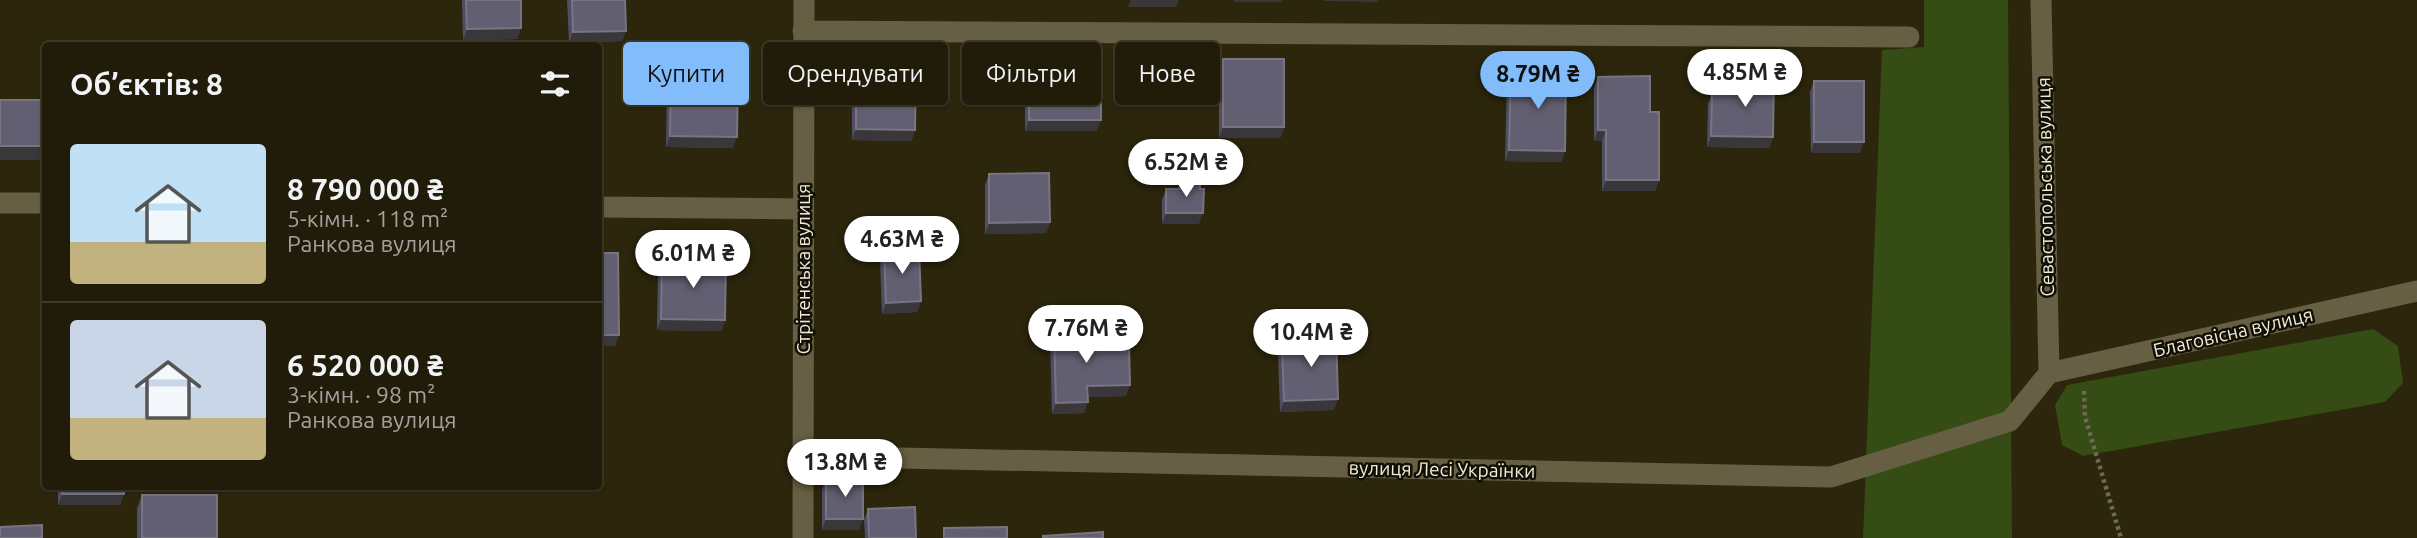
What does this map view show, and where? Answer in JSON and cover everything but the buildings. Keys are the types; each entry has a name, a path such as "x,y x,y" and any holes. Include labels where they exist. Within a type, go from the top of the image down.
{"street":[{"name":"Стрітенська вулиця","path":"803,538 804,0"},
{"name":"Севастопольська вулиця","path":"2040,0 2049,373"},
{"path":"803,31 1909,37"},
{"path":"0,203 42,203"},
{"path":"602,207 803,209"},
{"name":"Благовісна вулиця","path":"2049,373 2417,291"},
{"name":"вулиця Лесі Українки","path":"803,456 1831,477 2010,421 2049,373"}],"path":[{"path":"2083,366 2085,416 2121,538"}],"green space":[{"path":"1924,0 2008,0 2012,538 1863,538 1882,50 1924,47"},
{"path":"2373,329 2398,346 2403,383 2385,402 2083,456 2062,445 2055,405 2067,385"}]}
